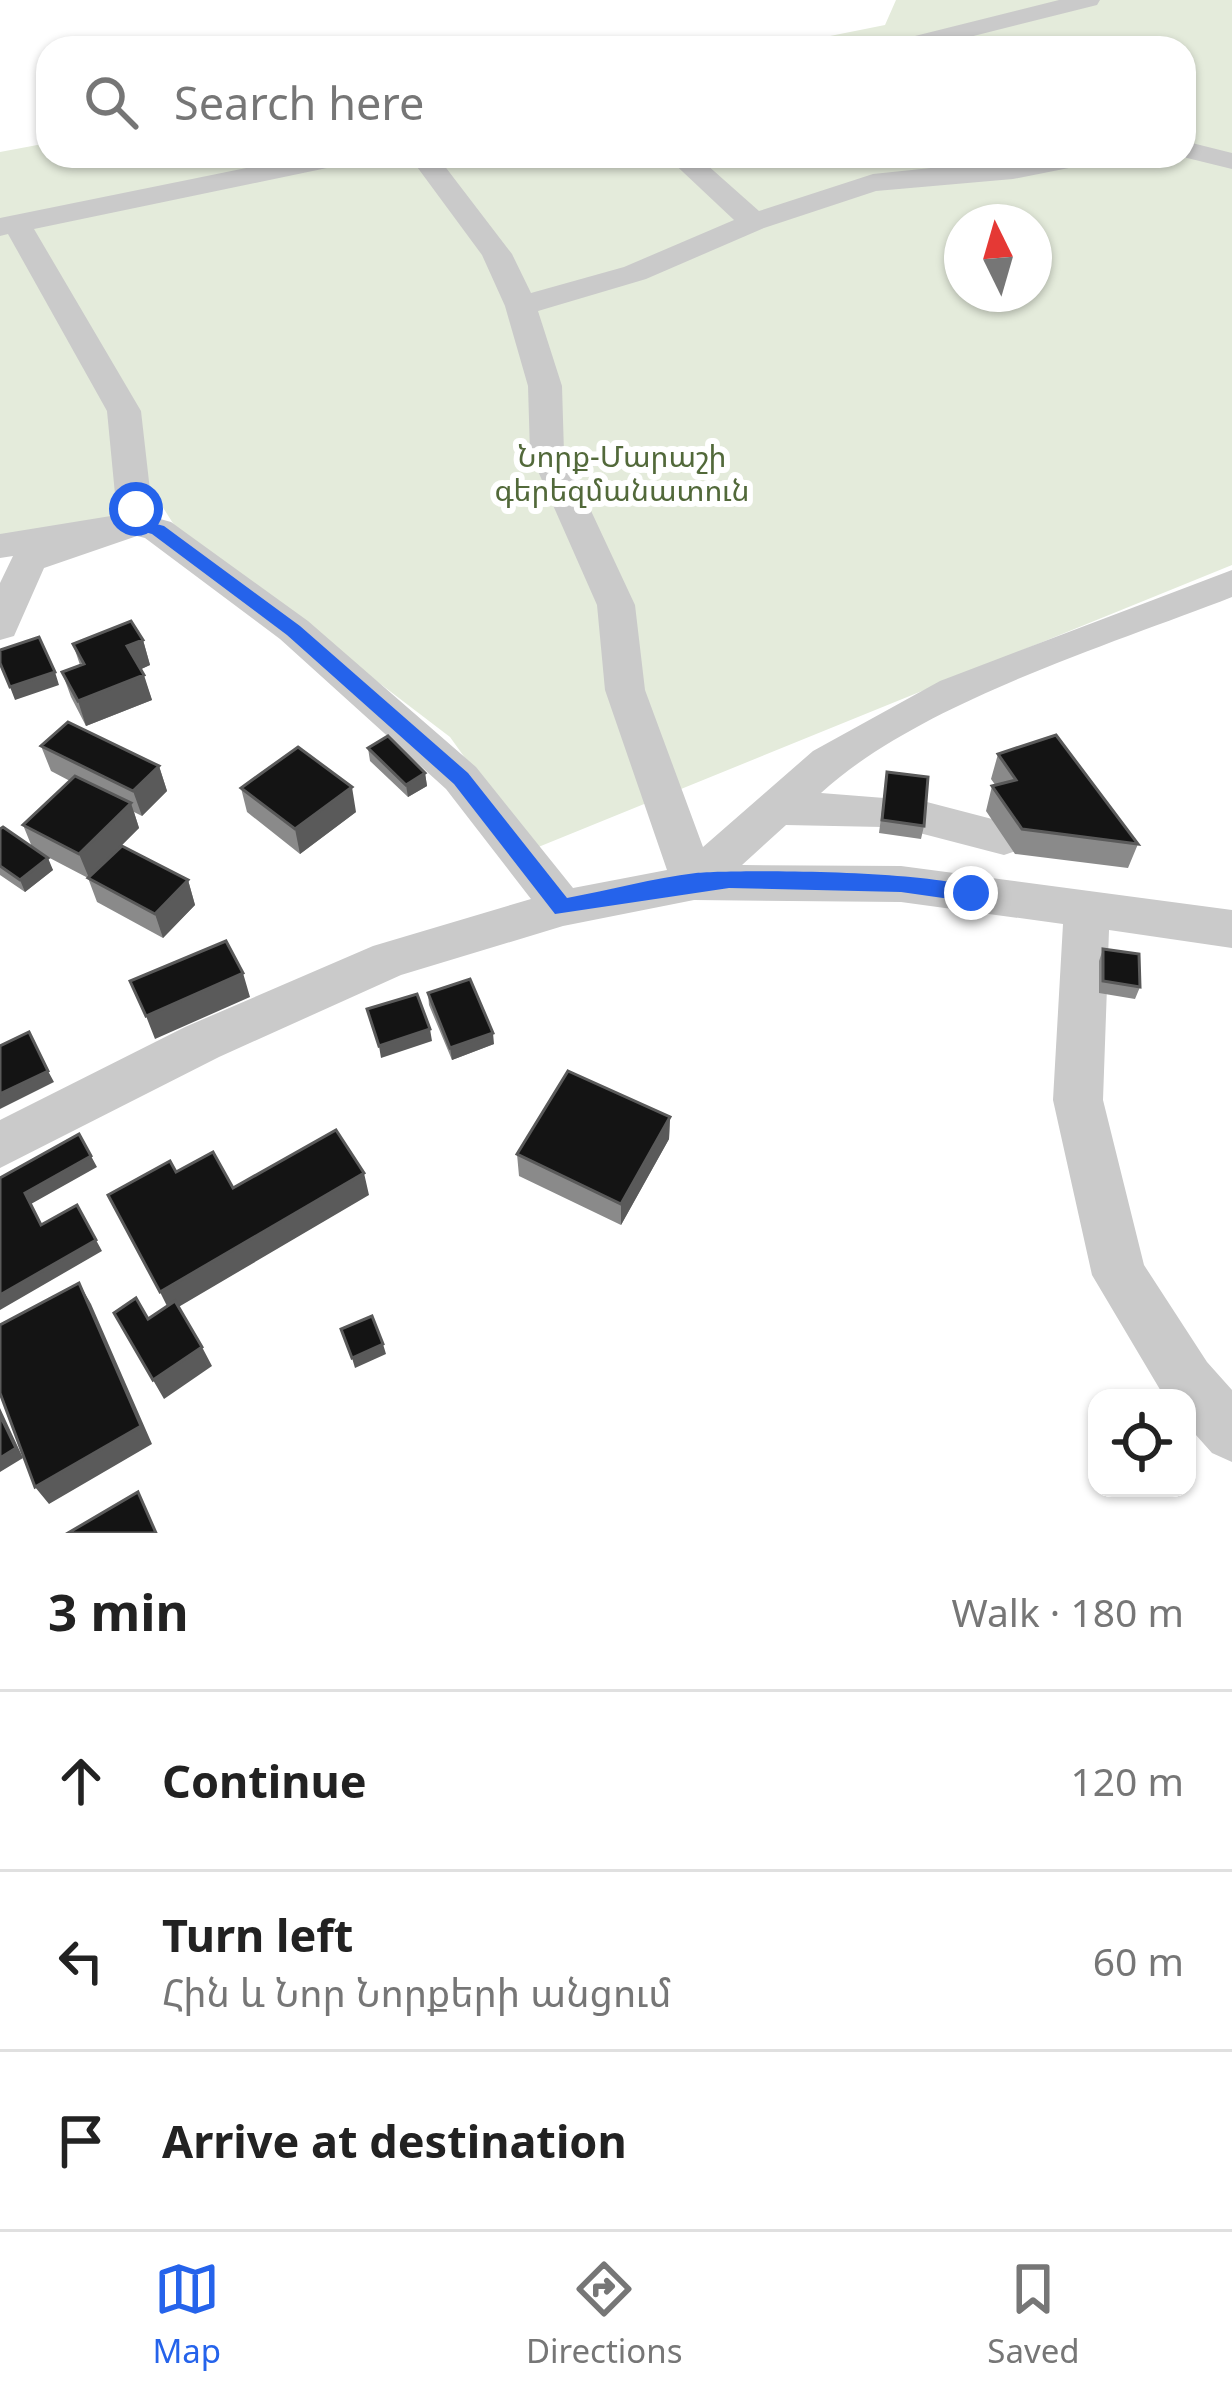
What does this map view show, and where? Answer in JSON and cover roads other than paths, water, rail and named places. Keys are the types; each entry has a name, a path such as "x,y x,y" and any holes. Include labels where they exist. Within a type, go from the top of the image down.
{"street":[{"path":"944,36 1088,0"},
{"path":"1196,152 1232,161"},
{"path":"136,524 124,412 9,226 288,168"},
{"path":"432,168 496,254 521,305 545,386 547,453 616,604 625,690 694,882"},
{"path":"693,168 754,222"},
{"path":"521,305 635,273 754,222 873,183 1027,168"},
{"path":"0,627 29,560 136,524"},
{"path":"0,546 136,524 158,530 294,630 461,778 562,908"},
{"path":"694,882 828,763 954,692 1232,583"},
{"path":"777,808 903,814 1004,838"},
{"path":"0,1145 202,1042 389,960 562,908 694,882 901,884 1232,928"},
{"path":"1087,909 1078,1100 1119,1275 1186,1382 1232,1433"}],"park label":[{"name":"Նորք-Մարաշի գերեզմանատուն","path":"622,472"}]}
